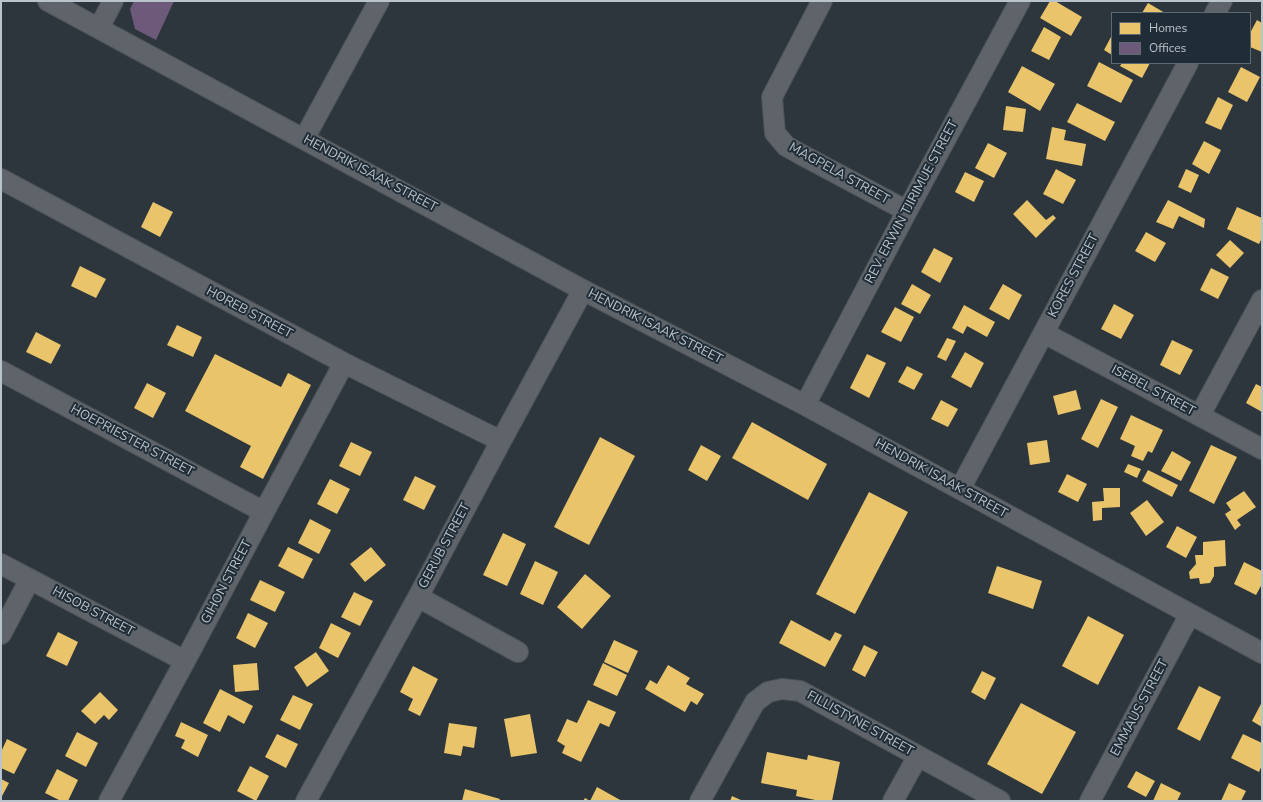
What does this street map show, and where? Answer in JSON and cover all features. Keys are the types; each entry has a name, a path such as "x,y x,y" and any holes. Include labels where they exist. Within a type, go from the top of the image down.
{"street":[{"name":"HENDRIK ISAAK STREET","path":"48,1 584,290 805,405 1262,653"},
{"path":"98,28 113,1"},
{"path":"304,139 379,1"},
{"name":"MAGPELA STREET","path":"822,1 772,97 775,133 786,146 907,211"},
{"name":"REV. ERWIN TJIRIMUE STREET","path":"805,405 1020,1"},
{"path":"1216,12 1222,1"},
{"name":"KORES STREET","path":"960,489 1187,64"},
{"name":"HOREB STREET","path":"1,179 344,363 501,441"},
{"name":"GERUB STREET","path":"307,800 584,290"},
{"path":"1200,415 1262,300"},
{"name":"ISEBEL STREET","path":"1044,333 1262,449"},
{"name":"GIHON STREET","path":"109,801 344,363"},
{"name":"HOEPRIESTER STREET","path":"1,371 264,512"},
{"name":"HISOB STREET","path":"1,564 185,661"},
{"path":"1,634 30,579"},
{"path":"418,596 518,652"},
{"name":"EMMAUS STREET","path":"1090,801 1190,614"},
{"name":"FILLISTYNE STREET","path":"700,801 755,702 768,692 782,689 800,691 1000,801"},
{"path":"893,801 918,756"}],"building: Homes":[{"path":"1050,1 1055,1 1082,17 1071,36 1040,18"},
{"path":"1148,3 1163,12 1143,12"},
{"path":"1257,20 1262,23 1262,52 1251,47 1251,31"},
{"path":"1044,27 1061,37 1049,60 1031,51"},
{"path":"1111,37 1111,54 1104,50"},
{"path":"1099,62 1133,80 1121,103 1087,86"},
{"path":"1121,64 1149,64 1142,78 1120,66"},
{"path":"1022,66 1055,84 1040,111 1008,92"},
{"path":"1241,67 1260,77 1247,102 1228,92"},
{"path":"1218,97 1233,105 1221,130 1205,123"},
{"path":"1077,103 1115,122 1105,141 1067,122"},
{"path":"1006,106 1026,109 1023,132 1003,130"},
{"path":"1052,127 1066,130 1064,140 1086,144 1082,166 1046,159"},
{"path":"1204,141 1221,150 1209,174 1192,164"},
{"path":"988,143 1007,153 994,178 975,168"},
{"path":"1056,169 1076,180 1063,204 1043,194"},
{"path":"1186,169 1199,175 1191,193 1178,187"},
{"path":"965,172 984,181 974,202 955,192"},
{"path":"1027,200 1046,220 1053,215 1056,218 1036,238 1013,214"},
{"path":"1168,200 1205,219 1204,228 1179,216 1173,229 1156,222"},
{"path":"153,202 173,212 160,237 141,227"},
{"path":"1237,207 1262,218 1262,238 1259,244 1227,229"},
{"path":"1146,232 1166,243 1155,262 1135,251"},
{"path":"1230,240 1244,253 1230,268 1216,255"},
{"path":"934,248 953,258 940,283 921,272"},
{"path":"80,266 106,279 96,298 71,286"},
{"path":"1211,268 1229,277 1218,299 1200,290"},
{"path":"912,284 931,295 920,314 901,304"},
{"path":"1003,284 1022,295 1009,320 989,309"},
{"path":"1114,304 1134,315 1121,339 1101,329"},
{"path":"964,305 995,322 987,337 967,326 963,334 952,328"},
{"path":"895,307 914,317 901,342 881,332"},
{"path":"177,325 202,337 193,357 167,345"},
{"path":"36,332 61,345 51,364 26,352"},
{"path":"947,338 956,341 946,361 937,357"},
{"path":"1172,340 1193,350 1180,375 1160,365"},
{"path":"965,352 984,363 971,388 951,377"},
{"path":"215,354 281,387 288,373 311,385 263,479 240,467 251,446 185,411"},
{"path":"867,354 886,363 869,398 850,388"},
{"path":"907,366 923,374 914,390 898,382"},
{"path":"147,383 166,393 153,418 134,408"},
{"path":"1256,384 1262,387 1262,412 1246,403"},
{"path":"1076,390 1081,409 1058,415 1053,396"},
{"path":"1101,399 1118,407 1098,448 1081,439"},
{"path":"941,400 958,409 948,427 931,419"},
{"path":"1131,415 1163,430 1152,453 1148,451 1143,461 1131,456 1135,446 1120,439"},
{"path":"752,422 827,464 808,500 732,458"},
{"path":"600,437 635,456 589,545 554,527"},
{"path":"1047,440 1050,462 1030,465 1027,443"},
{"path":"351,442 372,452 360,476 339,466"},
{"path":"701,445 721,456 707,481 688,470"},
{"path":"1211,445 1237,457 1214,504 1189,491"},
{"path":"1172,451 1191,462 1181,481 1161,471"},
{"path":"1128,464 1141,469 1137,478 1124,472"},
{"path":"1148,470 1178,485 1172,497 1142,481"},
{"path":"1067,474 1087,484 1078,502 1058,492"},
{"path":"415,476 436,486 424,510 403,500"},
{"path":"330,479 350,489 337,514 317,504"},
{"path":"1103,488 1120,488 1120,507 1102,508 1102,520 1093,521 1092,502 1104,501"},
{"path":"1244,491 1256,507 1237,520 1241,525 1235,530 1225,514 1231,510 1226,503"},
{"path":"869,492 908,512 855,614 816,594"},
{"path":"1147,500 1164,522 1146,536 1130,513"},
{"path":"310,519 331,530 319,554 298,543"},
{"path":"1177,526 1197,537 1186,558 1166,547"},
{"path":"503,533 526,544 507,586 483,575"},
{"path":"1225,540 1226,566 1214,567 1214,576 1210,583 1200,584 1199,578 1190,579 1189,572 1196,564 1195,555 1203,555 1203,542"},
{"path":"288,547 313,559 303,579 278,566"},
{"path":"371,547 386,565 365,582 350,564"},
{"path":"535,561 558,572 543,605 520,594"},
{"path":"1244,562 1262,571 1262,584 1256,595 1234,584"},
{"path":"997,566 1042,581 1033,609 988,593"},
{"path":"585,574 611,596 582,629 557,607"},
{"path":"260,580 285,592 275,612 250,600"},
{"path":"354,592 373,601 360,626 341,617"},
{"path":"248,613 268,623 255,648 236,638"},
{"path":"1088,616 1124,635 1098,685 1062,666"},
{"path":"791,620 830,641 835,632 842,635 825,667 779,643"},
{"path":"331,623 351,633 338,658 319,648"},
{"path":"58,632 78,642 67,666 46,656"},
{"path":"614,640 638,651 628,673 604,662"},
{"path":"864,645 878,652 865,677 852,670"},
{"path":"316,652 329,671 307,687 294,667"},
{"path":"257,663 259,690 235,692 233,665"},
{"path":"603,663 627,675 617,696 593,685"},
{"path":"668,665 690,678 686,684 704,694 697,705 691,701 685,712 645,689 650,680 657,684"},
{"path":"413,666 438,679 420,716 408,710 413,699 400,692"},
{"path":"982,671 996,678 985,700 971,692"},
{"path":"1199,686 1221,697 1200,741 1177,729"},
{"path":"220,689 253,706 244,724 228,715 220,732 203,723"},
{"path":"100,692 118,710 109,720 104,715 95,724 81,711"},
{"path":"293,695 313,704 300,730 280,720"},
{"path":"588,700 616,712 609,727 600,723 581,762 562,753 565,746 557,741 567,719 577,723"},
{"path":"1262,702 1262,727 1252,721"},
{"path":"1021,703 1076,732 1042,794 987,764"},
{"path":"530,714 537,753 511,757 504,719"},
{"path":"181,722 208,735 198,757 181,748 185,740 175,736"},
{"path":"449,723 477,727 474,748 463,746 461,756 444,753"},
{"path":"77,732 98,743 86,767 65,756"},
{"path":"277,734 298,744 286,768 265,757"},
{"path":"1243,734 1262,743 1262,765 1259,772 1231,758"},
{"path":"7,739 27,749 14,774 1,768 1,752"},
{"path":"767,752 807,760 808,755 840,762 832,801 820,801 796,796 797,790 761,783"},
{"path":"250,766 269,776 256,801 237,791"},
{"path":"57,769 78,780 68,801 61,801 45,793"},
{"path":"1136,771 1155,781 1146,797 1127,787"},
{"path":"1,779 9,783 1,798"},
{"path":"1161,783 1181,793 1177,801 1153,801"},
{"path":"1229,783 1246,791 1241,801 1221,801"},
{"path":"597,787 622,801 590,801"},
{"path":"465,789 500,799 499,801 462,801"},
{"path":"732,796 743,801 730,801"},
{"path":"585,798 590,801 583,801"}],"building: Offices":[{"path":"134,1 174,1 156,40 135,29 130,9"}]}
